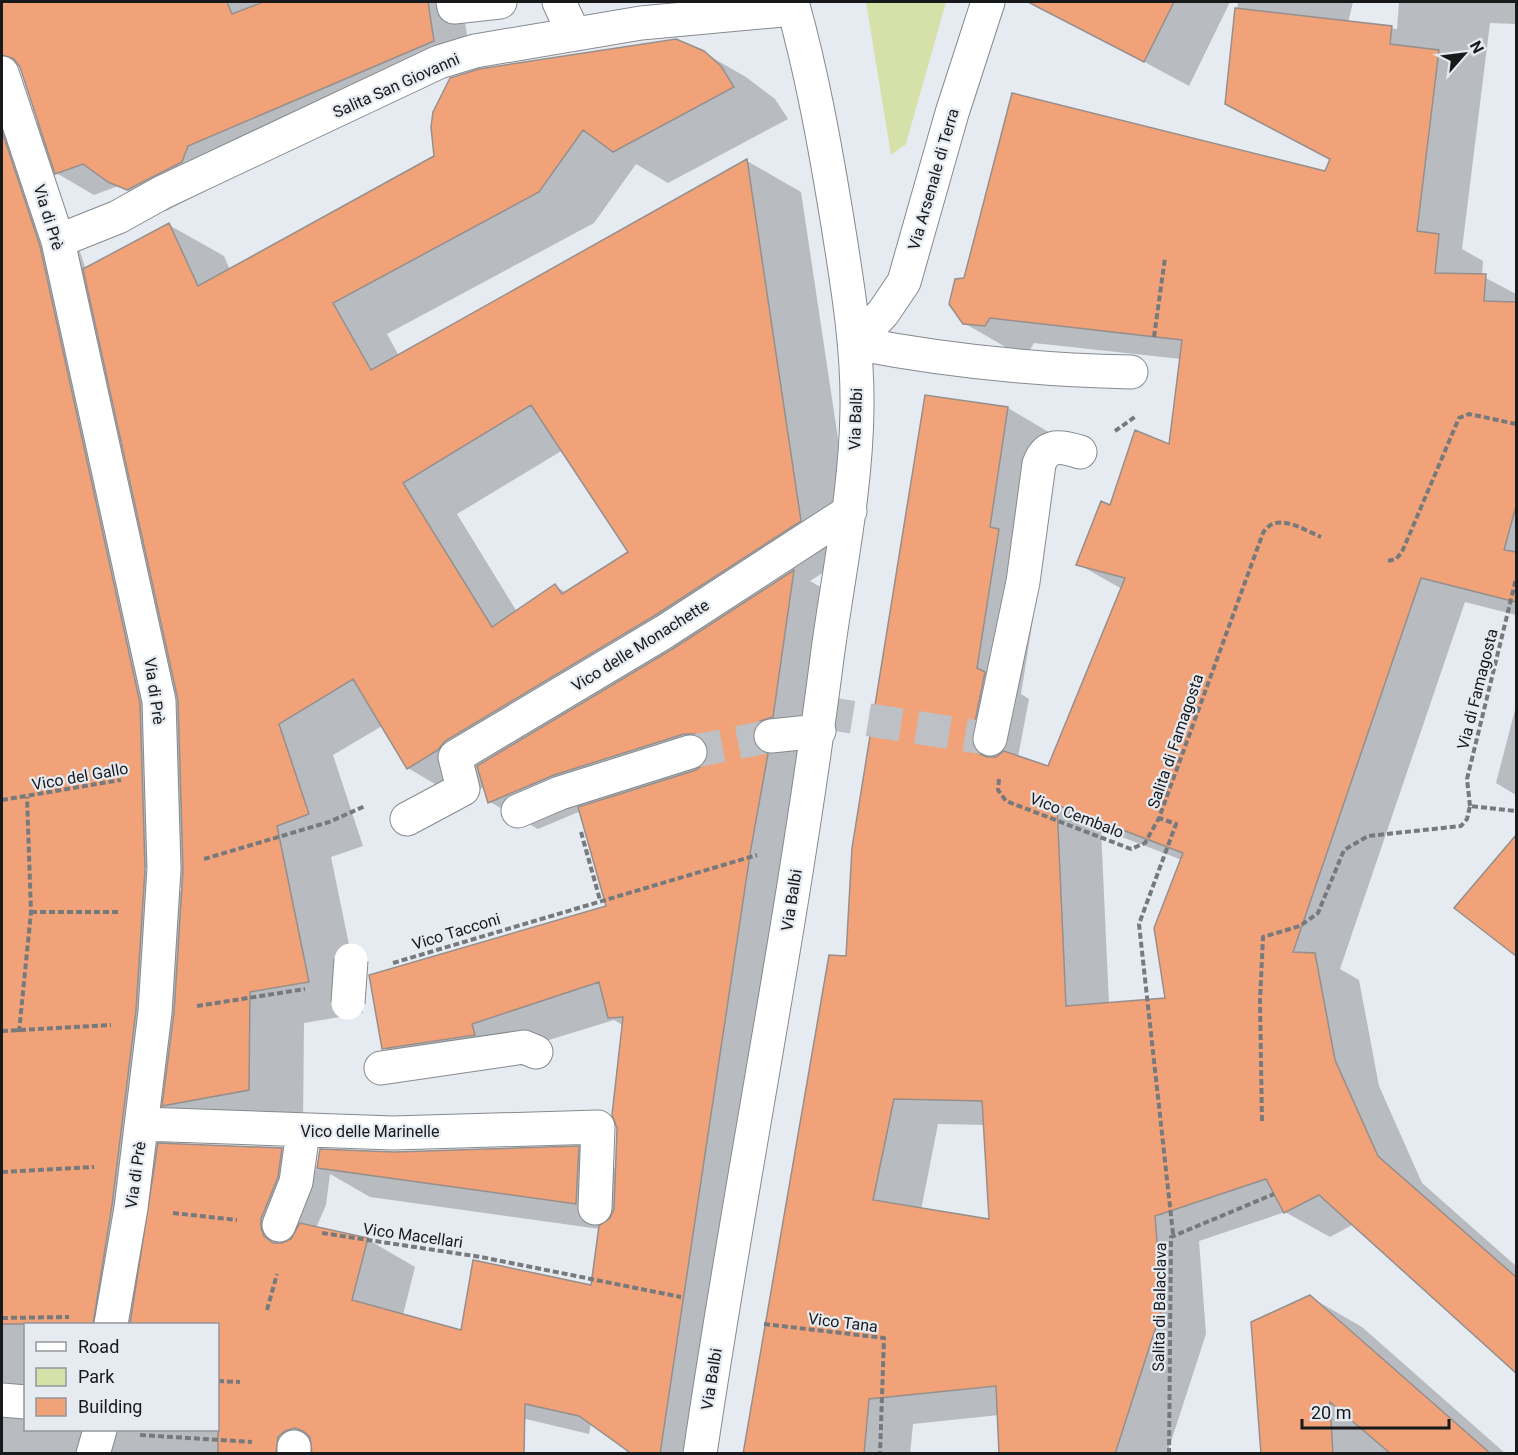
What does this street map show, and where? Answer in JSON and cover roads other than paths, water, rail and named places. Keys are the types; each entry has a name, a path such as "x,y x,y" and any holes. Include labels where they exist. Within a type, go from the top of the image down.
{"street":[{"path":"453,2 454,7 500,2"},
{"path":"559,2 574,34"},
{"name":"Via Arsenale di Terra","path":"855,344 889,305 904,282 952,113 988,2"},
{"name":"Salita San Giovanni","path":"58,241 118,217 163,192 439,62 475,51 641,23 793,5"},
{"name":"Via Balbi","path":"700,1454 721,1311 761,1087 820,722 835,596 850,511 857,410 855,344 825,143 793,5"},
{"name":"Via di Prè","path":"2,73 58,241 159,701 165,869 154,1017 131,1208 111,1320"},
{"path":"855,344 925,357 1044,370 1131,372"},
{"path":"990,740 1023,582 1039,464 1045,453 1052,447 1061,446 1080,452"},
{"name":"Vico delle Monachette","path":"406,819 469,802 455,757 664,632 850,511"},
{"path":"771,736 820,722"},
{"path":"518,811 560,794 690,752"},
{"path":"348,1003 351,960"},
{"path":"381,1068 524,1047 536,1052"},
{"name":"Vico delle Marinelle","path":"142,1125 303,1132 393,1133 598,1127 595,1208"},
{"path":"279,1225 296,1182 303,1132"},
{"path":"2,1400 24,1402"}],"tunnel":[{"path":"820,712 990,739"},
{"path":"690,752 771,736"}]}
